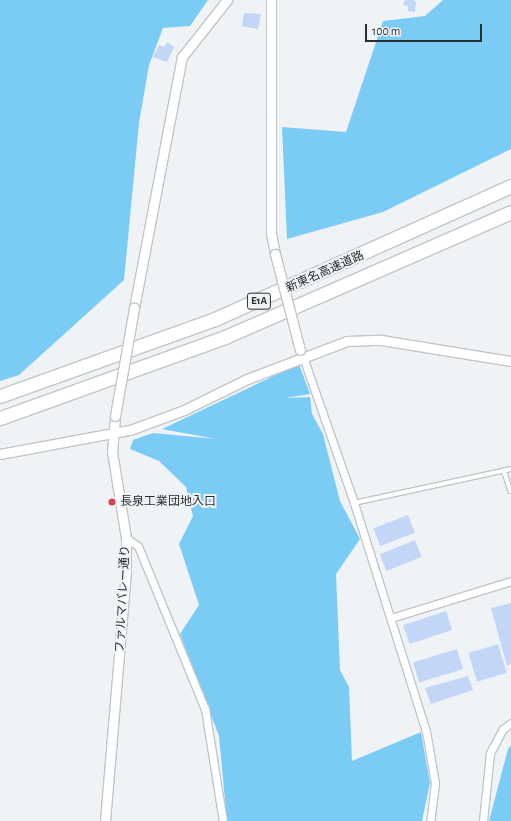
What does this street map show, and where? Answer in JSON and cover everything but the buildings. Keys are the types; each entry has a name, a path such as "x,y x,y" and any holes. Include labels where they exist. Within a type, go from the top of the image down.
{"highway":[{"name":"新東名高速道路","path":"0,396 215,319 511,186"},
{"name":"新東名高速道路","path":"0,418 225,337 511,212"}],"street":[{"name":"ファルマバレー通り","path":"105,821 120,653 126,538 114,469 113,435 115,416 182,57 227,0"},
{"path":"271,0 271,233 275,254 302,353 354,503 433,757 430,821"},
{"path":"0,454 113,435 184,410 302,353 361,339 511,361"},
{"path":"126,538 138,546 205,710 223,821"},
{"path":"391,618 511,581"},
{"path":"483,821 490,753 503,730 511,723"}],"lane":[{"path":"354,503 511,469"},
{"path":"504,470 511,491"}],"shaded area":[{"path":"0,0 208,0 190,26 163,28 149,65 139,123 124,280 19,375 0,381"},
{"path":"443,0 511,0 511,149 383,212 287,239 282,127 346,132 383,21 425,16"},
{"path":"299,364 310,394 285,398 310,397 312,414 323,434 340,501 360,539 336,574 340,670 349,687 352,761 421,732 430,783 422,821 227,821 219,736 180,634 199,605 179,544 193,516 186,487 159,461 130,449 133,440 153,433 216,439 162,429"},
{"path":"511,745 511,821 489,821 508,749"}],"place":[{"name":"長泉工業団地入口","path":"112,502"}]}
